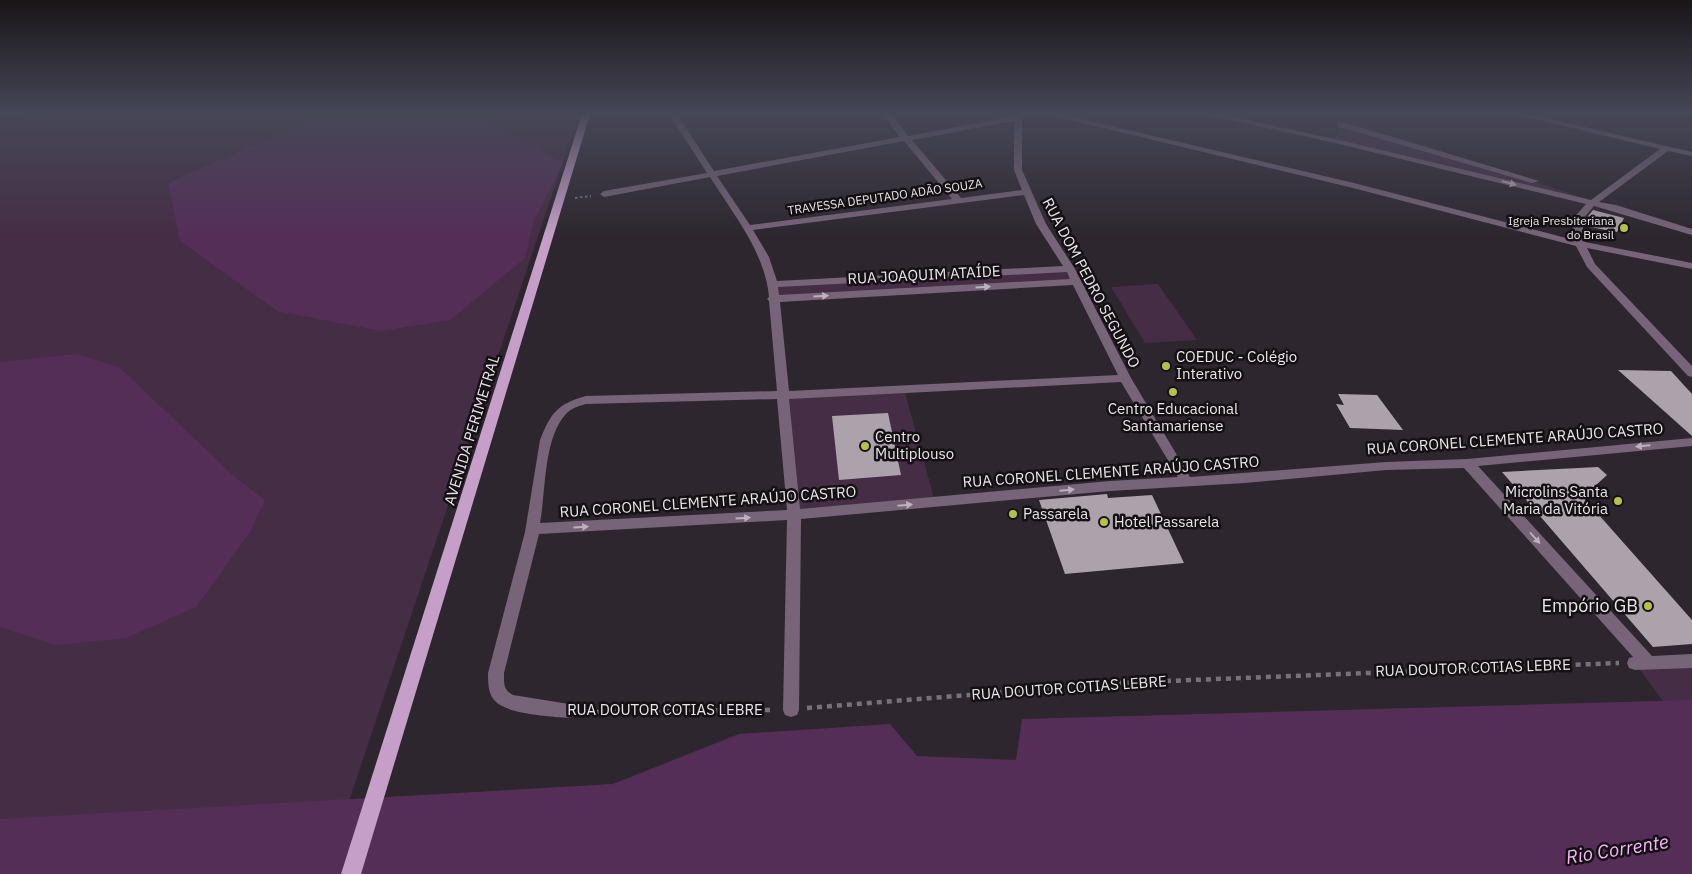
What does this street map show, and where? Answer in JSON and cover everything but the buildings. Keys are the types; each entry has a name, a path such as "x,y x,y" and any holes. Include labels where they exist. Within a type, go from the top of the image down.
{"main road":[{"name":"AVENIDA PERIMETRAL","path":"351,874 574,155"}],"street":[{"path":"699,155 764,257 772,284 772,299 785,395 794,515 791,710"},
{"path":"604,194 812,155"},
{"path":"919,155 957,199"},
{"name":"RUA DOM PEDRO SEGUNDO","path":"1019,155 1018,170 1041,224 1070,269 1125,378 1187,482"},
{"path":"1220,155 1579,244 1692,266"},
{"path":"1394,155 1594,202"},
{"path":"1440,155 1692,232"},
{"path":"1658,155 1594,202 1576,220 1579,244 1591,266 1692,373"},
{"name":"TRAVESSA DEPUTADO ADÃO SOUZA","path":"747,228 957,199 1026,192"},
{"name":"RUA JOAQUIM ATAÍDE","path":"772,284 1070,269"},
{"name":"RUA JOAQUIM ATAÍDE","path":"772,299 1076,282"},
{"name":"RUA DOUTOR COTIAS LEBRE","path":"569,711 522,704 503,698 496,689 496,672 532,529 546,445 559,413 570,405 586,400 785,395 1125,378"},
{"name":"RUA CORONEL CLEMENTE ARAÚJO CASTRO","path":"532,529 794,515 1110,486 1187,482 1386,466 1466,463 1692,442"},
{"path":"1466,463 1642,663 1692,661"}],"path":[{"path":"561,200 604,194"},
{"name":"RUA DOUTOR COTIAS LEBRE","path":"569,711 735,712 791,710 1117,683 1642,663"}],"shaded area":[{"path":"0,155 565,155 343,819 0,866"},
{"path":"1392,155 1444,155 1621,210"},
{"path":"1070,269 1076,282 772,299 773,284"},
{"path":"1158,284 1197,340 1145,343 1111,287"},
{"path":"904,389 935,502 794,515 785,395"},
{"path":"1692,660 1692,717 1676,719 1635,663"}],"water":[{"path":"232,155 548,155 563,163 533,223 525,258 450,320 381,331 277,311 180,241 168,183"},
{"path":"76,354 119,367 237,479 265,500 250,532 196,607 126,638 56,645 0,627 0,362"},
{"name":"Rio Corrente","path":"1692,700 1692,874 0,874 0,819 613,784 739,734 890,724 917,756 1016,760 1022,719"}],"place":[{"name":"Igreja Presbiteriana do Brasil","path":"1624,228"},
{"name":"COEDUC - Colégio Interativo","path":"1166,366"},
{"name":"Centro Educacional Santamariense","path":"1173,392"},
{"name":"Centro Multiplouso","path":"865,446"},
{"name":"Microlins Santa Maria da Vitória","path":"1618,501"},
{"name":"Passarela","path":"1013,514"},
{"name":"Hotel Passarela","path":"1104,522"},
{"name":"Empório GB","path":"1648,606"}]}
